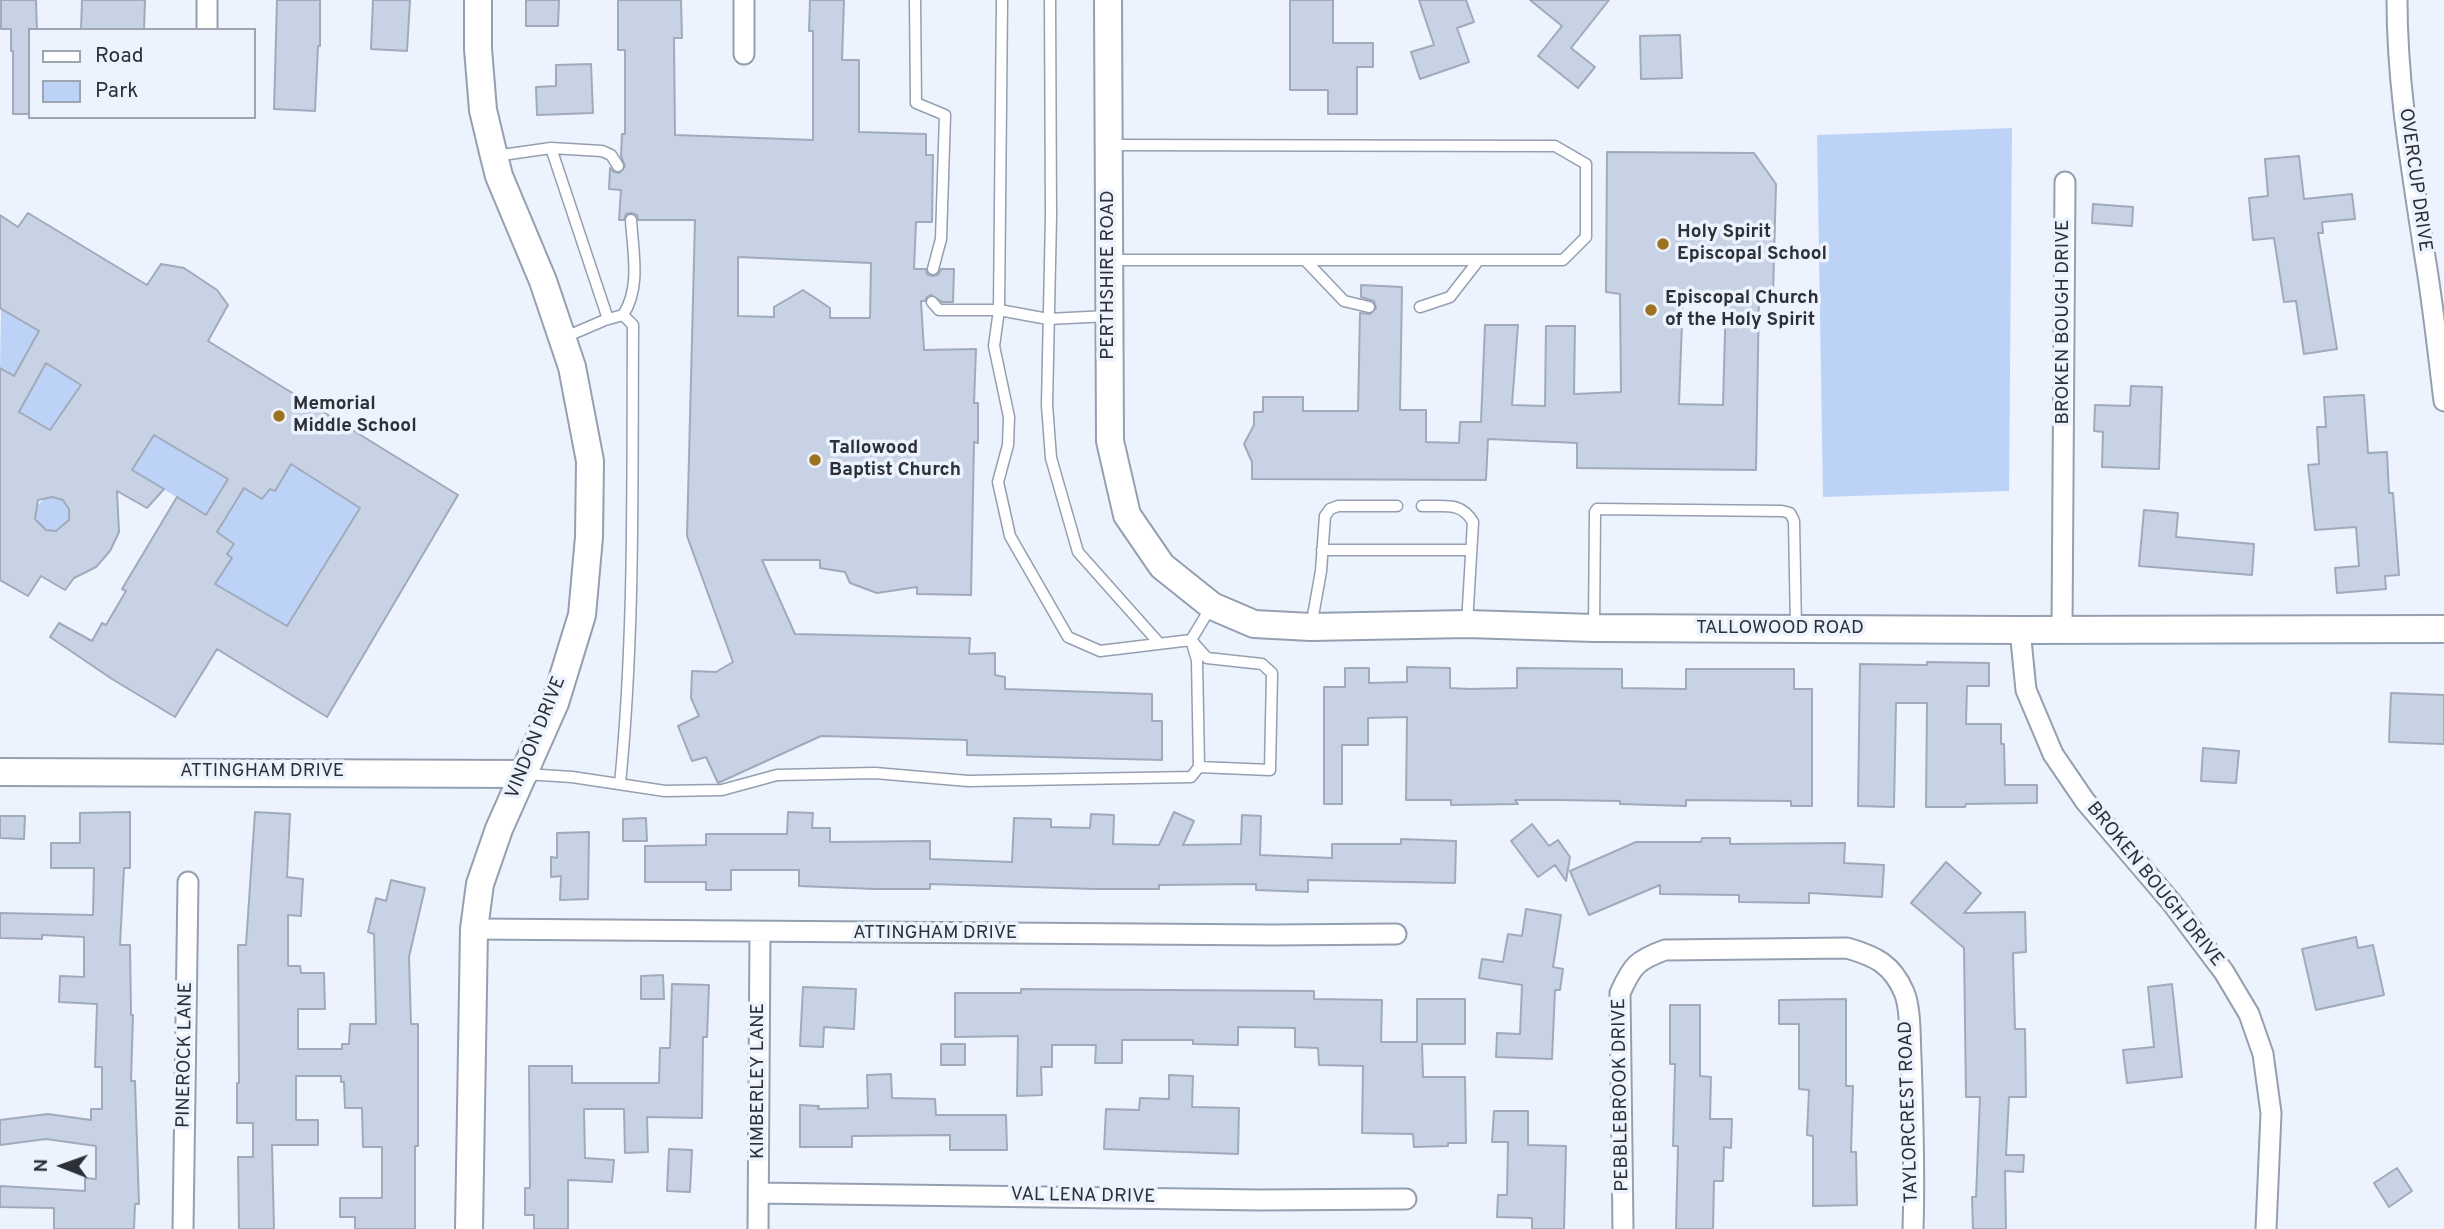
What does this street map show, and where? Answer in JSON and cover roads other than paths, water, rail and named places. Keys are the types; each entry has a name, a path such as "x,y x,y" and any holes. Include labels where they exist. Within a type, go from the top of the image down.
{"street":[{"path":"207,0 207,28"},
{"path":"478,0 478,49 483,110 497,166"},
{"path":"744,0 744,54"},
{"name":"PERTHSHIRE ROAD","path":"1108,0 1110,442 1127,514 1146,543"},
{"name":"OVERCUP DRIVE","path":"2397,0 2401,93 2444,401"},
{"name":"VINDON DRIVE","path":"469,1229 474,929 480,884 499,829 555,703 582,615 589,537 590,461 572,367 543,281 497,166"},
{"name":"BROKEN BOUGH DRIVE","path":"2062,630 2065,182"},
{"name":"TALLOWOOD ROAD","path":"1146,543 1162,566 1212,606 1254,624 1311,627 1467,624 1594,628 2020,630 2444,629"},
{"name":"BROKEN BOUGH DRIVE","path":"2020,630 2026,690 2053,754 2085,801 2172,903 2249,1014 2263,1054 2271,1113 2266,1229"},
{"name":"ATTINGHAM DRIVE","path":"0,772 524,774"},
{"name":"PINEROCK LANE","path":"183,1229 188,882"},
{"name":"ATTINGHAM DRIVE","path":"474,929 760,933 1396,933"},
{"name":"KIMBERLEY LANE","path":"758,1229 760,933"},
{"name":"TAYLORCREST ROAD","path":"1757,950 1847,948 1874,956 1892,972 1905,994 1910,1037 1913,1115 1913,1229"},
{"name":"PEBBLEBROOK DRIVE","path":"1623,1229 1620,993 1631,968 1646,957 1665,950 1757,950"},
{"name":"VAL LENA DRIVE","path":"759,1193 1406,1199"}],"lane":[{"path":"915,0 916,103 946,115 941,239 933,269"},
{"path":"1002,0 999,310 994,346 1009,417 1008,445 998,482 1010,536 1068,637 1101,651 1191,640"},
{"path":"1050,0 1050,302 1047,405 1051,458 1078,552 1159,642"},
{"path":"1109,145 1555,146 1586,163 1587,237 1563,260 1110,260"},
{"path":"497,166 551,148 602,151 611,155 618,166"},
{"path":"551,148 608,319"},
{"path":"562,338 623,315 631,303 634,289 631,220"},
{"path":"1305,260 1343,301 1369,307"},
{"path":"1420,307 1450,297 1478,261"},
{"path":"932,302 939,310 999,310 1048,319 1108,317"},
{"path":"620,784 630,617 634,325 623,315"},
{"path":"1311,627 1321,571 1325,516 1330,509 1338,506 1397,506"},
{"path":"1422,506 1458,507 1464,510 1473,522 1467,624"},
{"path":"1594,628 1597,509 1790,513 1794,521 1796,629"},
{"path":"1322,550 1471,551"},
{"path":"524,774 572,777 665,791 722,790 777,775 875,773 968,781 1191,777 1199,767 1196,660 1191,640 1212,606"},
{"path":"1191,640 1207,658 1262,664 1272,673 1270,770 1199,767"}],"place":[{"name":"Holy Spirit Episcopal School","path":"1663,244"},
{"name":"Episcopal Church of the Holy Spirit","path":"1651,310"},
{"name":"Memorial Middle School","path":"279,416"},
{"name":"Tallowood Baptist Church","path":"815,460"}]}
